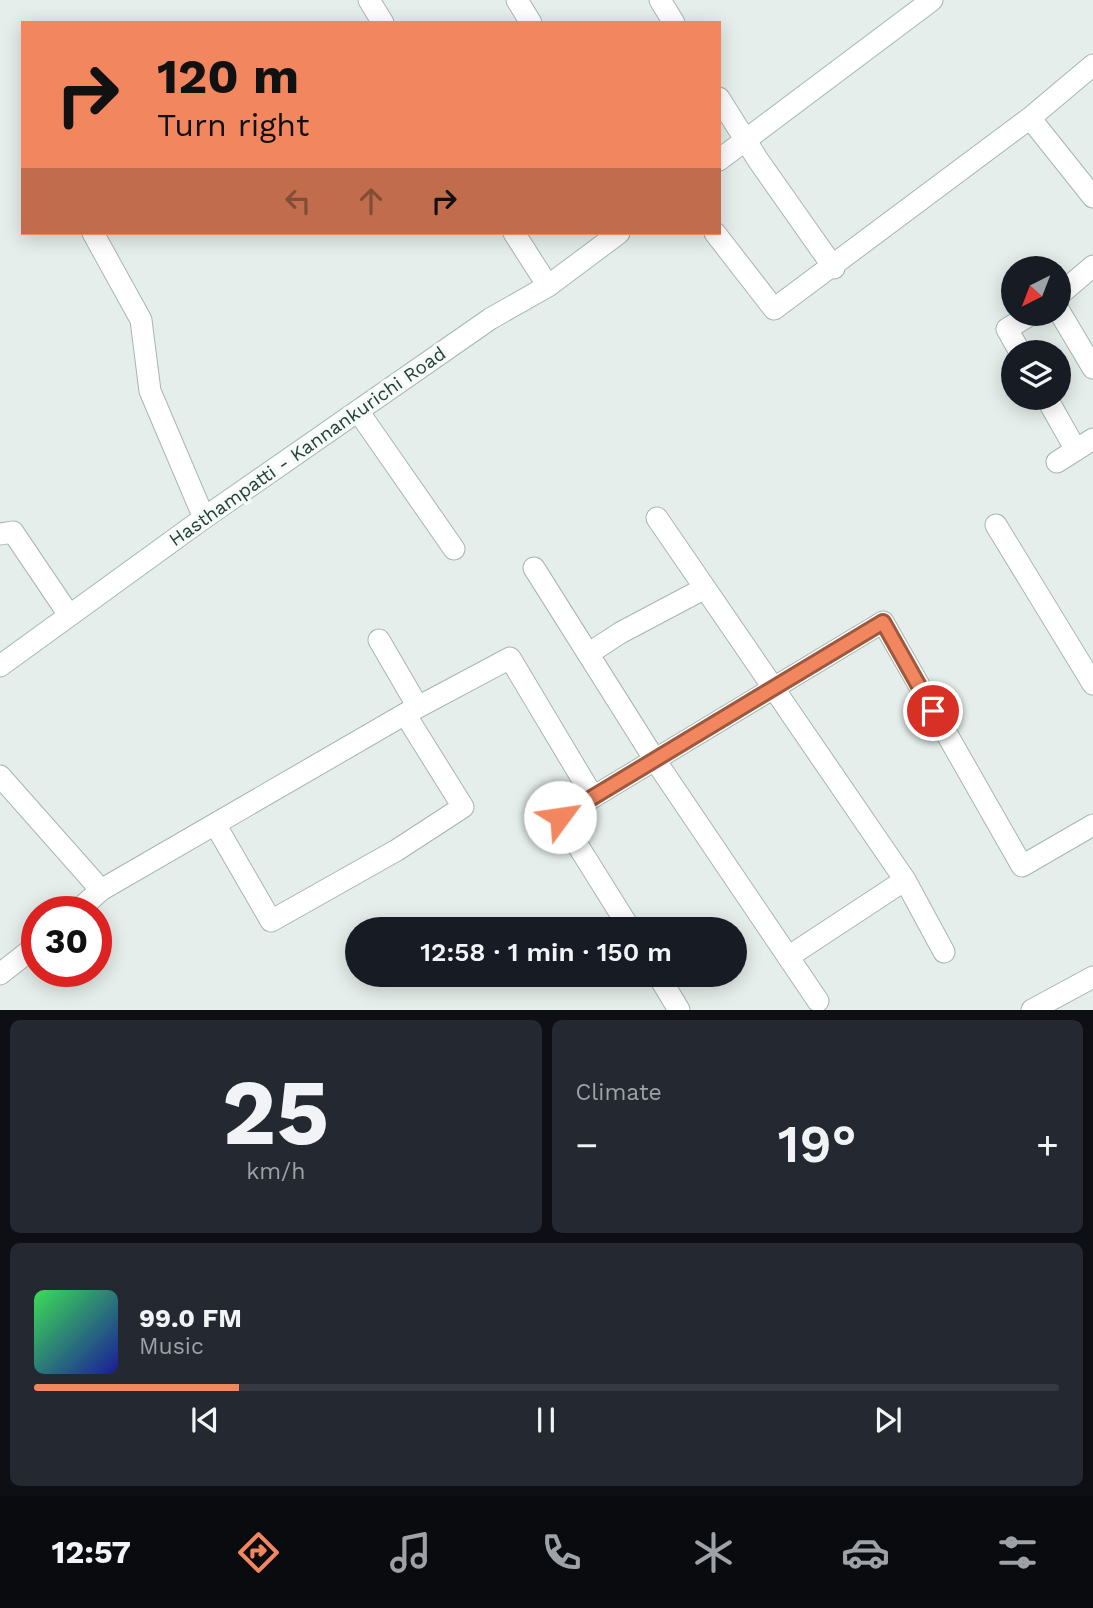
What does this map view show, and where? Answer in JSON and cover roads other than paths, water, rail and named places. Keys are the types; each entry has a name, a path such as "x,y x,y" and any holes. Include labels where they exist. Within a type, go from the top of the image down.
{"street":[{"path":"369,0 382,21"},
{"path":"517,0 530,21"},
{"path":"660,0 673,21"},
{"path":"721,159 932,0"},
{"path":"717,235 774,309 834,268 1030,118 1093,65"},
{"path":"721,101 834,268"},
{"path":"1030,118 1093,197"},
{"path":"94,235 141,320 150,391 204,518"},
{"path":"515,235 548,286"},
{"name":"Hasthampatti - Kannankurichi Road","path":"0,666 204,518 490,319 548,286 616,235"},
{"path":"1071,284 1093,265"},
{"path":"1012,326 1007,329 1013,340"},
{"path":"1068,326 1093,368"},
{"path":"1056,410 1084,445 1057,462"},
{"path":"358,411 454,550"},
{"path":"657,518 905,880 944,952"},
{"path":"996,525 1093,684"},
{"path":"0,534 13,532 69,615"},
{"path":"534,568 655,760 788,957 815,1007"},
{"path":"589,654 620,633 705,588"},
{"path":"622,917 560,817 883,622 1022,866 1093,825"},
{"path":"215,824 271,921 397,850 463,807 379,640"},
{"path":"94,896 412,710 510,658 593,797"},
{"path":"0,776 101,890"},
{"path":"788,957 905,880"},
{"path":"0,974 21,958"},
{"path":"1038,1008 1093,977"},
{"path":"665,987 679,1010"}]}
